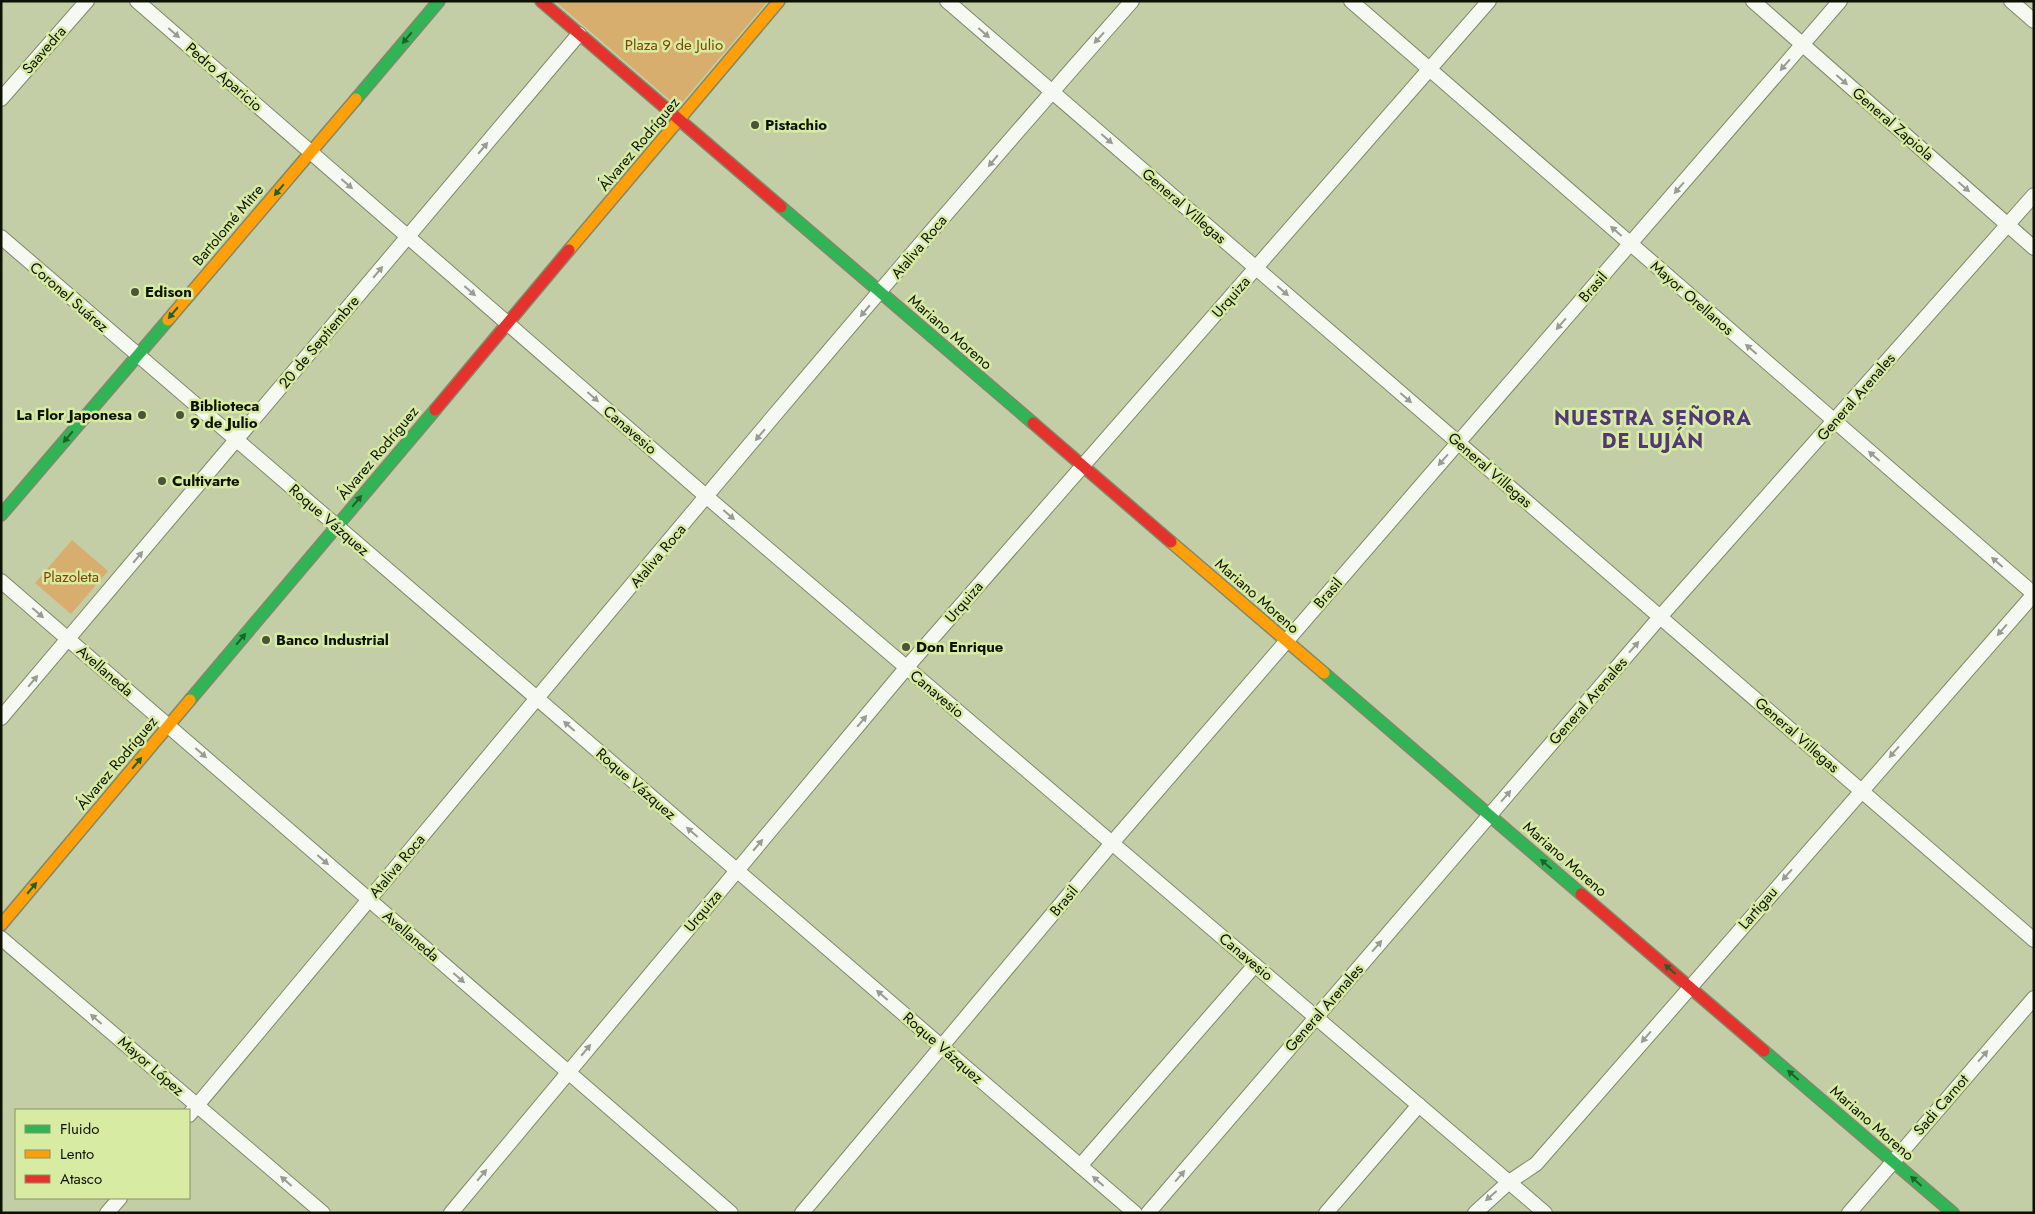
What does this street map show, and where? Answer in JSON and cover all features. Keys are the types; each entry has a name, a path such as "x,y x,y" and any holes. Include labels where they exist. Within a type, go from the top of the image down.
{"main road":[{"name":"Bartolomé Mitre","path":"1,515 439,1"},
{"name":"Mariano Moreno","path":"541,1 1954,1213"},
{"name":"Álvarez Rodríguez","path":"1,925 779,1"}],"street":[{"name":"Saavedra","path":"1,99 87,1"},
{"name":"Pedro Aparicio","path":"137,1 310,153"},
{"name":"General Villegas","path":"947,1 2034,940"},
{"name":"Ataliva Roca","path":"193,1110 707,497 1052,92 1132,1"},
{"name":"Mayor Orellanos","path":"1351,1 2034,594"},
{"name":"Urquiza","path":"451,1213 906,668 1489,1"},
{"name":"General Zapiola","path":"1753,1 2034,248"},
{"name":"Brasil","path":"802,1213 1112,843 1840,1"},
{"path":"2011,1 2034,21"},
{"name":"20 de Septiembre","path":"1,718 579,34"},
{"name":"Canavesio","path":"310,153 906,668 1420,1105 1544,1213"},
{"name":"General Arenales","path":"1148,1213 1660,617 1835,422 2034,195"},
{"name":"Coronel Suárez","path":"1,237 137,356"},
{"name":"Roque Vázquez","path":"137,356 1135,1213"},
{"name":"Avellaneda","path":"1,581 731,1213"},
{"name":"Lartigau","path":"1475,1213 1488,1199 1509,1182 1536,1164 1860,790 2034,594"},
{"name":"Mayor López","path":"1,938 193,1110 323,1213"},
{"path":"1080,1166 1255,965"},
{"name":"Sadi Carnot","path":"1849,1213 2034,998"},
{"path":"1326,1213 1420,1105"},
{"path":"107,1213 119,1199"}],"green space":[{"name":"Plaza 9 de Julio","path":"555,1 768,1 678,107"},
{"name":"Plazoleta","path":"72,540 108,571 71,614 35,583"}],"traffic: fast":[{"path":"356,99 439,1"},
{"path":"781,207 1033,423"},
{"path":"1,515 168,320"},
{"path":"190,700 435,410"},
{"path":"1324,673 1581,894"},
{"path":"1764,1051 1953,1213"}],"traffic: slow":[{"path":"569,250 779,1"},
{"path":"168,320 356,99"},
{"path":"1171,542 1324,673"},
{"path":"1,925 190,700"}],"traffic: jam":[{"path":"541,1 781,207"},
{"path":"435,410 569,250"},
{"path":"1033,423 1171,542"},
{"path":"1581,894 1764,1051"}],"place":[{"name":"Pistachio","path":"755,125"},
{"name":"Edison","path":"135,292"},
{"name":"La Flor Japonesa","path":"142,415"},
{"name":"Biblioteca 9 de Julio","path":"180,415"},
{"name":"Cultivarte","path":"162,481"},
{"name":"Banco Industrial","path":"266,640"},
{"name":"Don Enrique","path":"906,647"}],"district":[{"name":"NUESTRA SEÑORA DE LUJÁN","path":"1653,430"}]}
